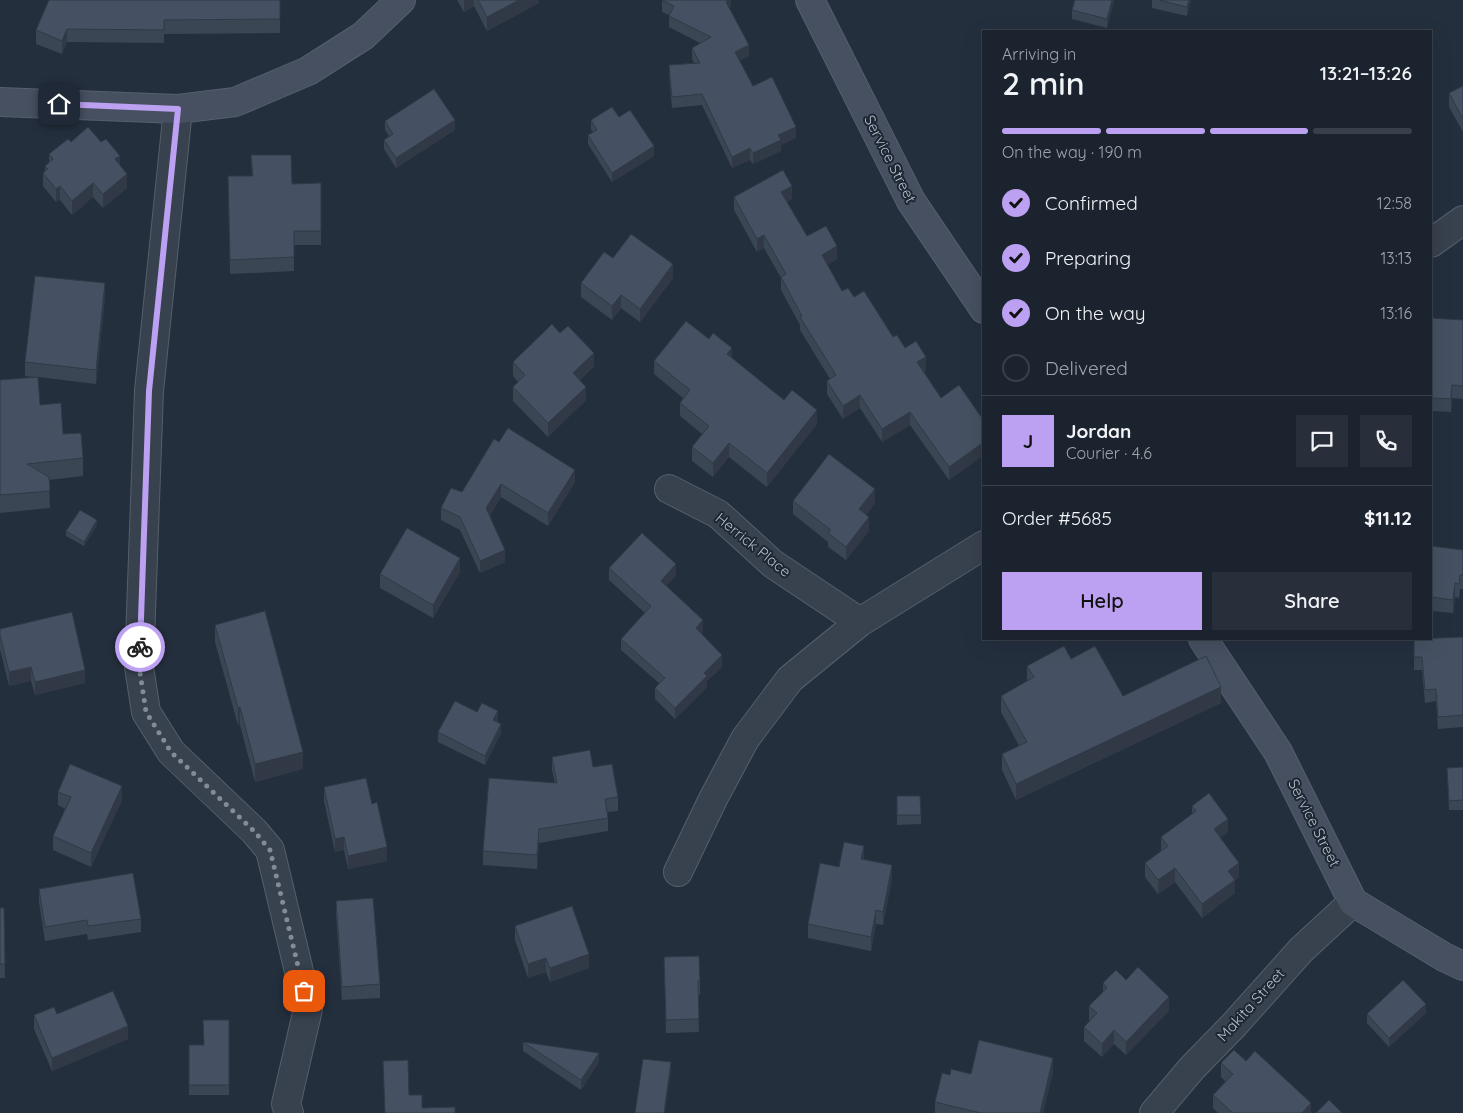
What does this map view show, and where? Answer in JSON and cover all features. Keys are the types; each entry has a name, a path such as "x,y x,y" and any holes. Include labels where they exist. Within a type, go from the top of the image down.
{"main road":[{"path":"0,102 178,109 235,102 308,71 362,36 401,0"},
{"name":"Service Street","path":"810,0 911,201 982,307"},
{"name":"Service Street","path":"1204,640 1278,752 1353,902"},
{"path":"1353,902 1444,957 1463,966"}],"street":[{"path":"178,109 149,391 139,666 146,712 171,752 254,831 270,850 308,1009 286,1104 289,1113"},
{"path":"1432,242 1463,220"},
{"name":"Herrick Place","path":"669,489 718,514 773,564 860,622"},
{"path":"678,872 713,799 745,739 790,679 860,622 982,547"},
{"name":"Makita Street","path":"1154,1113 1192,1068 1234,1026 1301,950 1353,902"}],"building":[{"path":"49,0 280,0 280,19 164,20 164,30 67,29 62,41 36,30"},
{"path":"478,0 519,0 487,17"},
{"path":"662,0 728,0 726,2 749,45 735,52 753,86 772,77 796,127 778,135 781,140 753,153 750,148 732,157 702,94 672,97 669,65 700,63 692,48 711,37 669,16 674,6"},
{"path":"1075,0 1112,0 1107,19 1072,10"},
{"path":"1159,0 1189,0 1187,7"},
{"path":"1463,86 1463,119 1449,93"},
{"path":"434,89 455,120 396,158 384,140 393,134 385,121"},
{"path":"612,107 619,117 630,110 654,146 612,173 588,135 597,130 591,120"},
{"path":"88,127 101,142 106,139 120,156 115,159 127,174 103,194 93,183 72,201 60,186 56,189 43,173 48,169 45,166 53,159 49,154 68,139 71,142"},
{"path":"251,155 291,155 292,184 321,183 321,231 294,231 294,257 230,260 228,176 253,176"},
{"path":"783,170 792,186 781,192 807,236 826,226 837,246 822,255 842,291 848,288 854,297 864,291 893,337 897,335 905,348 916,341 926,357 917,362 941,398 959,385 982,418 982,443 949,467 910,412 882,429 860,395 843,406 827,381 836,375 800,317 802,316 781,277 786,274 764,235 757,239 734,197"},
{"path":"631,234 673,264 640,309 621,295 612,306 581,283 604,252 613,258"},
{"path":"35,276 105,283 96,370 25,362"},
{"path":"1432,318 1463,320 1463,386 1452,385 1451,399 1432,398"},
{"path":"686,321 709,339 713,333 732,348 727,354 784,400 792,390 817,410 767,473 729,443 713,463 692,447 709,426 680,403 690,390 654,361"},
{"path":"552,324 560,333 568,326 594,353 573,373 586,387 548,423 513,387 525,375 513,362"},
{"path":"38,377 40,405 61,403 63,434 81,433 83,458 27,464 49,477 50,491 0,495 0,380"},
{"path":"508,428 575,470 548,513 501,484 486,508 505,550 480,561 460,517 441,508 451,488 462,492 494,439 499,442"},
{"path":"829,454 875,489 859,509 869,517 846,547 828,533 831,530 793,501"},
{"path":"80,510 97,520 84,542 66,531"},
{"path":"407,528 460,558 433,605 380,574"},
{"path":"642,533 676,564 661,581 703,620 696,628 722,655 704,673 707,676 675,708 655,688 665,678 621,639 651,606 609,568"},
{"path":"1432,546 1463,550 1463,575 1460,575 1459,584 1455,583 1453,600 1432,597"},
{"path":"265,611 303,752 255,764 215,625"},
{"path":"72,612 85,670 35,682 31,667 9,672 0,629"},
{"path":"1463,637 1463,715 1438,717 1436,689 1425,690 1422,657 1414,657 1414,640 1432,640 1432,638"},
{"path":"1064,646 1071,659 1095,646 1123,696 1206,656 1221,687 1016,784 1002,754 1027,742 1001,696 1034,677 1027,666"},
{"path":"455,701 477,712 482,703 498,711 493,720 501,724 485,756 438,732"},
{"path":"590,750 593,767 612,764 618,797 605,799 608,818 539,829 537,855 483,851 489,778 557,783 552,757"},
{"path":"70,764 122,786 91,853 53,836 71,797 58,792"},
{"path":"1463,767 1463,800 1449,801 1447,768"},
{"path":"366,778 372,804 377,802 387,847 348,856 344,837 335,839 324,787"},
{"path":"1209,793 1228,819 1214,829 1239,863 1228,871 1235,880 1202,904 1175,868 1158,880 1145,863 1168,846 1161,837 1196,811 1192,806"},
{"path":"897,796 920,796 921,815 897,815"},
{"path":"844,842 864,846 861,859 892,865 883,912 876,910 871,937 808,924 820,863 839,867"},
{"path":"133,873 141,919 88,926 87,920 45,927 39,889"},
{"path":"373,898 380,984 342,987 336,901"},
{"path":"572,906 589,954 550,968 546,958 528,964 515,926"},
{"path":"0,908 4,908 5,964 0,964"},
{"path":"699,956 699,1019 666,1020 664,957"},
{"path":"1138,967 1169,997 1126,1042 1114,1030 1102,1044 1084,1027 1097,1013 1089,1006 1107,988 1103,983 1116,970 1126,980"},
{"path":"1403,980 1426,1004 1389,1038 1367,1014"},
{"path":"113,991 128,1026 52,1058 34,1015 54,1007 57,1014"},
{"path":"203,1020 229,1020 229,1085 189,1085 189,1045 204,1045"},
{"path":"979,1040 1053,1058 1040,1113 981,1113 935,1102 942,1073 950,1075 951,1069 971,1074"},
{"path":"523,1042 599,1053 581,1080"},
{"path":"1234,1050 1246,1061 1255,1051 1311,1103 1302,1113 1233,1113 1213,1095 1233,1074 1221,1063"},
{"path":"643,1059 671,1062 664,1113 635,1113"},
{"path":"408,1060 409,1095 422,1095 422,1108 455,1107 455,1113 385,1113 383,1061"},
{"path":"1329,1100 1342,1113 1316,1113"}],"way so far":[{"path":"140,647 139,666 146,712 171,752 254,831 270,850 304,991"}],"route":[{"path":"59,104 178,109 149,391 140,647"}]}
